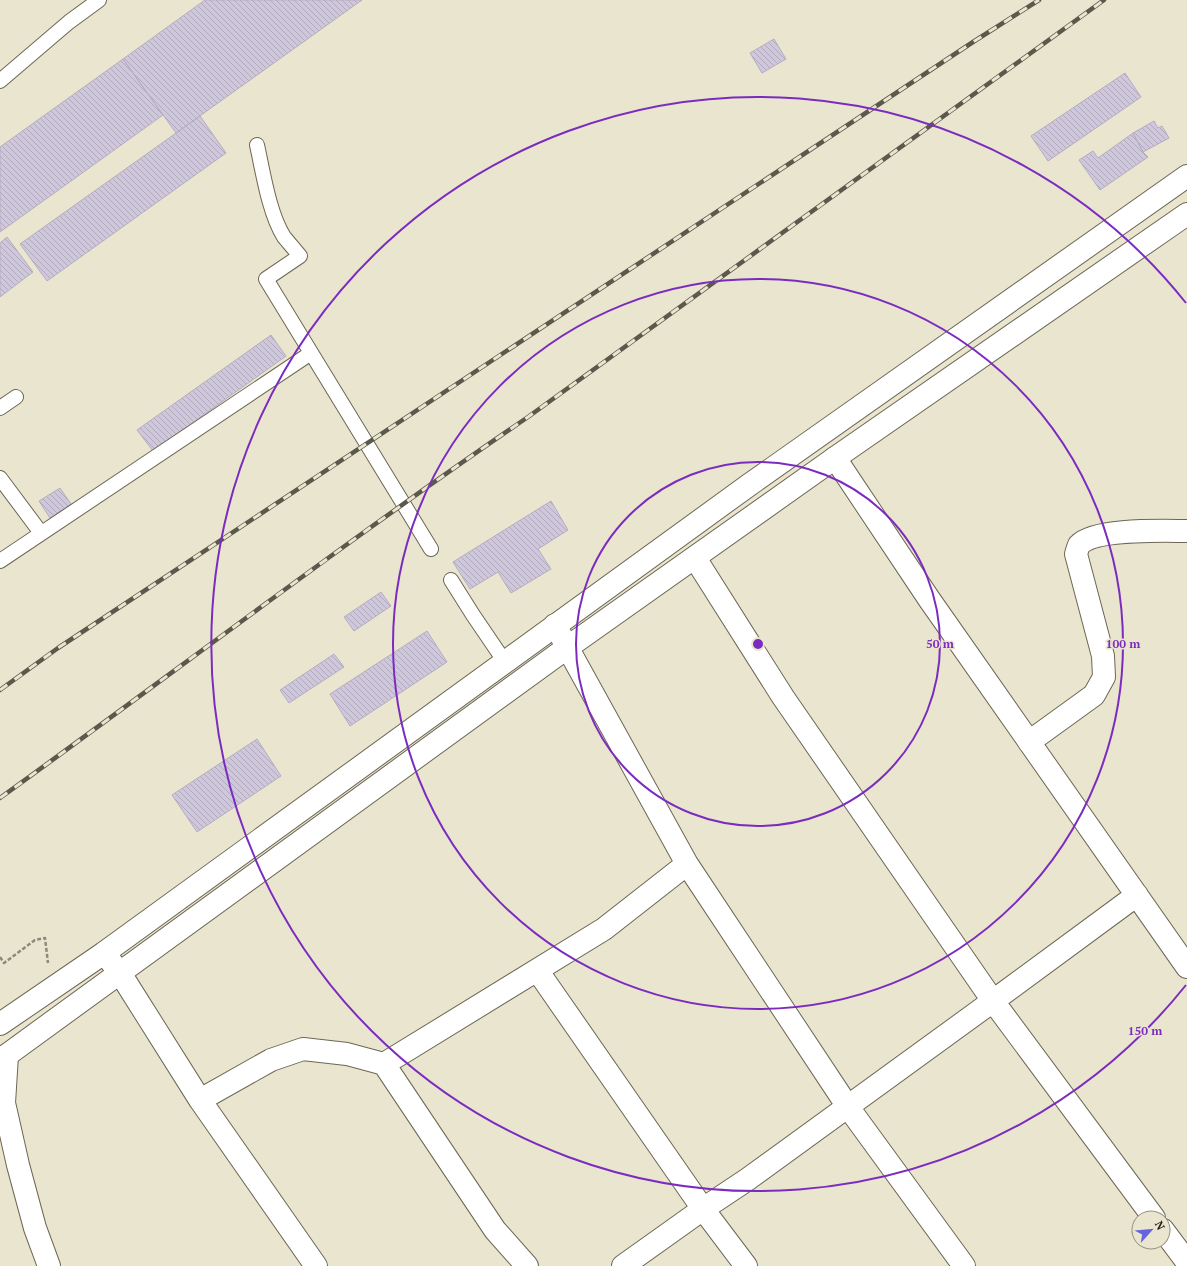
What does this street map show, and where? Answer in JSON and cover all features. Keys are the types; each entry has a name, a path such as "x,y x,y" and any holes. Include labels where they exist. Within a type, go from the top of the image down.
{"street":[{"path":"0,1024 104,953 755,480 1187,176"},
{"path":"48,1266 35,1228 18,1165 4,1103 4,1058 568,647 835,458 1187,214"},
{"path":"835,458 929,599 1187,967"},
{"path":"1029,742 1094,695 1104,677 1104,656 1076,554 1079,545 1090,538 1107,533 1187,530"},
{"path":"695,558 783,697 993,1001 1148,1210"},
{"path":"555,625 687,864 848,1107 964,1266"},
{"path":"384,1064 604,929 687,864"},
{"path":"622,1266 748,1179 848,1107 1137,895"},
{"path":"104,953 120,973 200,1100 316,1266"},
{"path":"537,970 703,1209 746,1266"},
{"path":"200,1100 271,1060 302,1049 347,1054 384,1064 495,1230 527,1266"},
{"path":"1171,1241 1187,1262"}],"lane":[{"path":"0,81 69,22 99,0"},
{"path":"257,145 271,203 278,224 284,236 300,256 266,279 431,549"},
{"path":"0,561 311,352"},
{"path":"0,408 16,397"},
{"path":"0,478 41,533"},
{"path":"452,580 473,615 505,662"}],"path":[{"path":"0,957 4,962 35,940 45,938 49,972 59,984"}],"building":[{"path":"205,0 362,0 176,133 123,59"},
{"path":"774,39 786,59 762,73 750,53"},
{"path":"123,59 163,115 0,232 0,147"},
{"path":"1125,73 1141,97 1048,161 1031,136"},
{"path":"200,116 226,153 47,281 20,244"},
{"path":"1154,121 1158,128 1162,126 1169,138 1143,152 1133,133"},
{"path":"1133,133 1143,152 1148,157 1100,190 1079,160 1093,151 1098,158"},
{"path":"7,237 33,272 0,297 0,243"},
{"path":"271,335 286,356 153,451 137,430"},
{"path":"60,488 71,504 50,518 39,501"},
{"path":"551,501 568,530 538,549 551,569 511,593 498,572 470,589 453,562"},
{"path":"381,592 391,606 354,631 344,617"},
{"path":"427,631 447,662 350,726 330,694"},
{"path":"334,654 344,667 289,703 280,690"},
{"path":"257,739 281,776 197,832 172,795"}],"railway":[{"path":"0,690 58,648 973,42 1039,0"},
{"path":"0,798 395,510 528,417 1104,0"}]}
